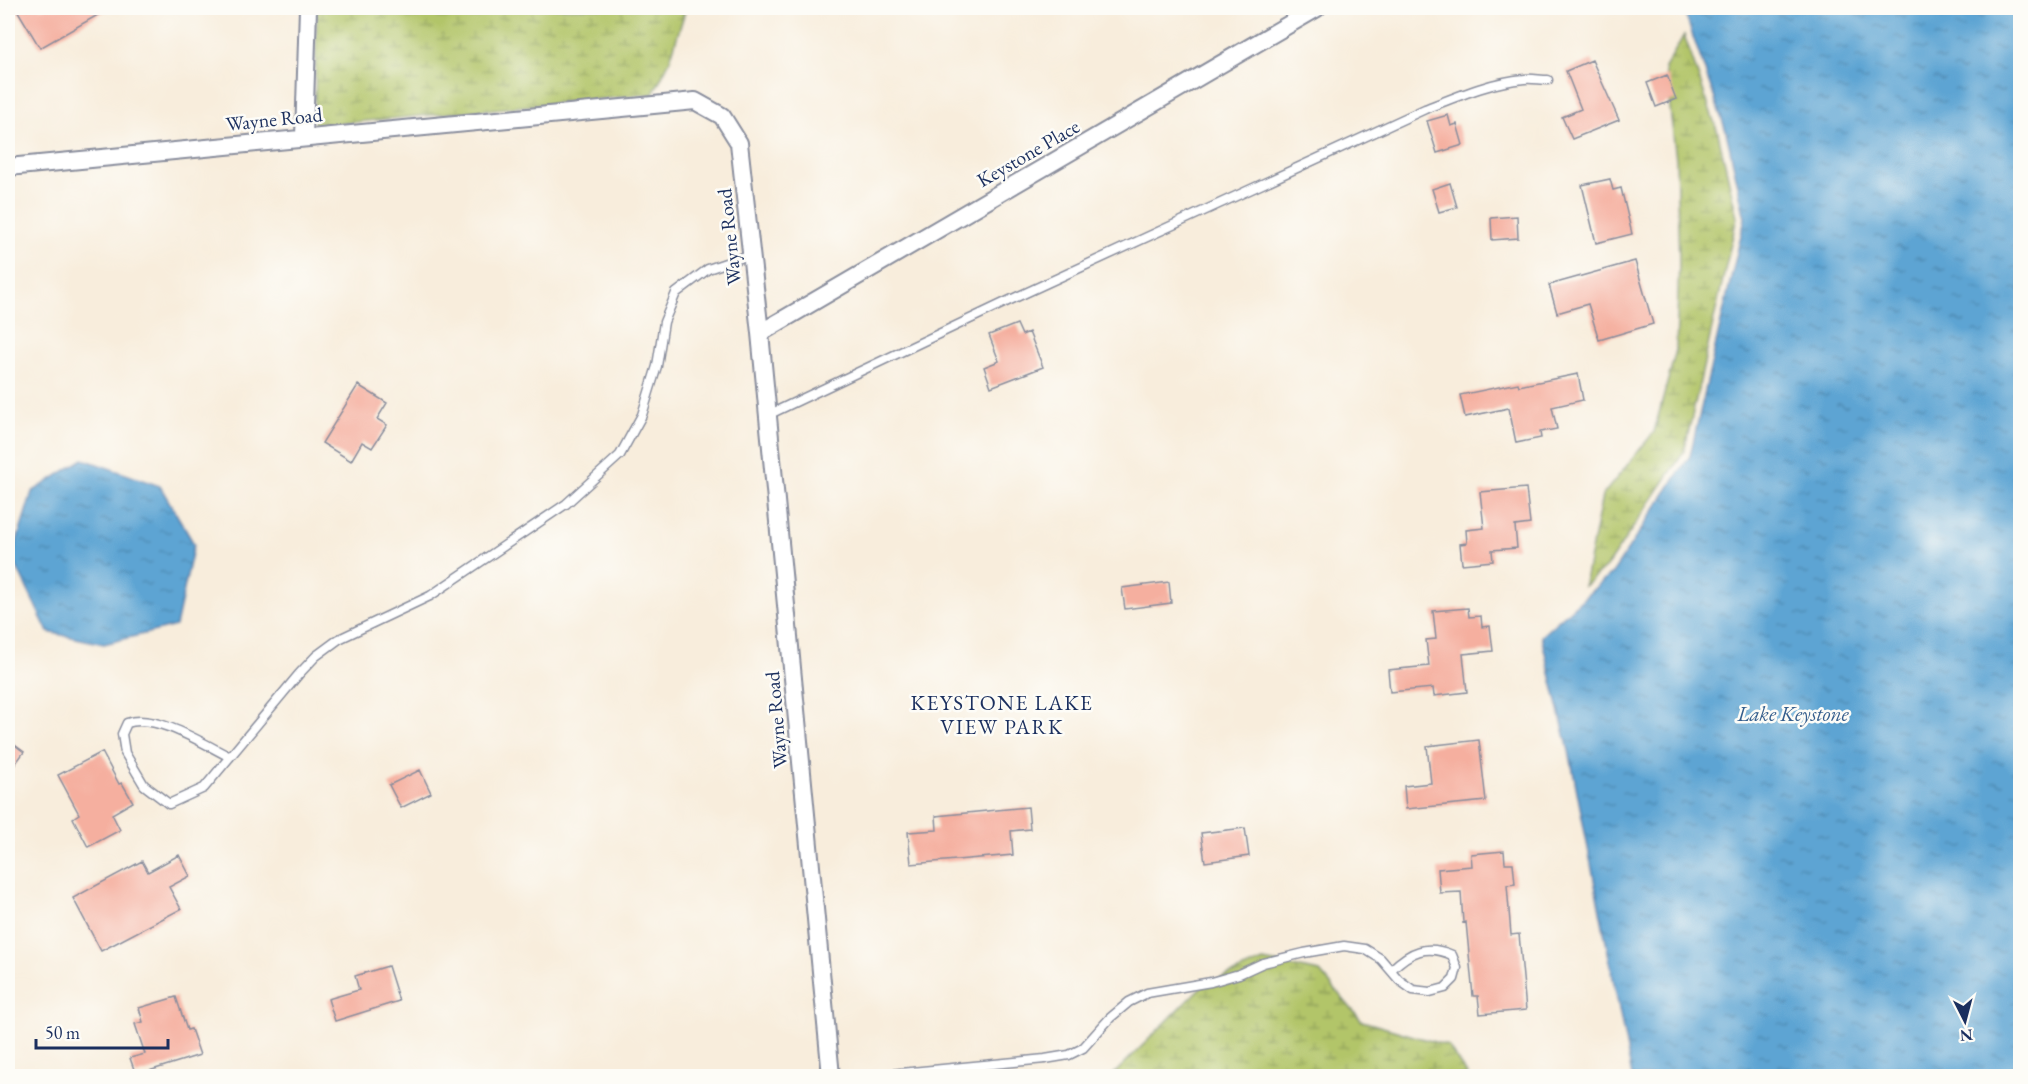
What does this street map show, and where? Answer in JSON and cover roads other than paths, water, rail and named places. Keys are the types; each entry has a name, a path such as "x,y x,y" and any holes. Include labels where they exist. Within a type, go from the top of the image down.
{"street":[{"path":"304,137 308,8"},
{"name":"Keystone Place","path":"760,333 1317,8"},
{"name":"Wayne Road","path":"8,167 695,101 722,116 740,143 831,1077"}],"lane":[{"path":"768,415 1008,301 1425,109 1461,95 1525,78 1548,80"},
{"path":"230,757 162,724 136,720 127,723 122,734 125,753 144,785 169,804 204,788 230,757 298,674 316,656 339,639 430,596 567,504 620,455 642,415 657,366 664,322 676,293 708,269 752,254"},
{"path":"870,1077 1045,1059 1069,1054 1083,1048 1110,1018 1129,1002 1147,993 1210,982 1239,974 1263,963 1304,953 1344,946 1365,948 1381,959 1399,980 1413,990 1430,992 1445,988 1454,979 1457,968 1452,955 1439,949 1419,951 1404,957 1392,970"}],"water":[{"name":"Lake Keystone","path":"1683,8 2020,8 2020,1076 1632,1076 1570,755 1541,636 1613,572 1690,456 1745,218 1726,131"},
{"path":"83,459 160,486 194,544 176,626 104,644 48,632 12,557 32,492"}],"district":[{"name":"KEYSTONE LAKE VIEW PARK","path":"1002,714"}]}
